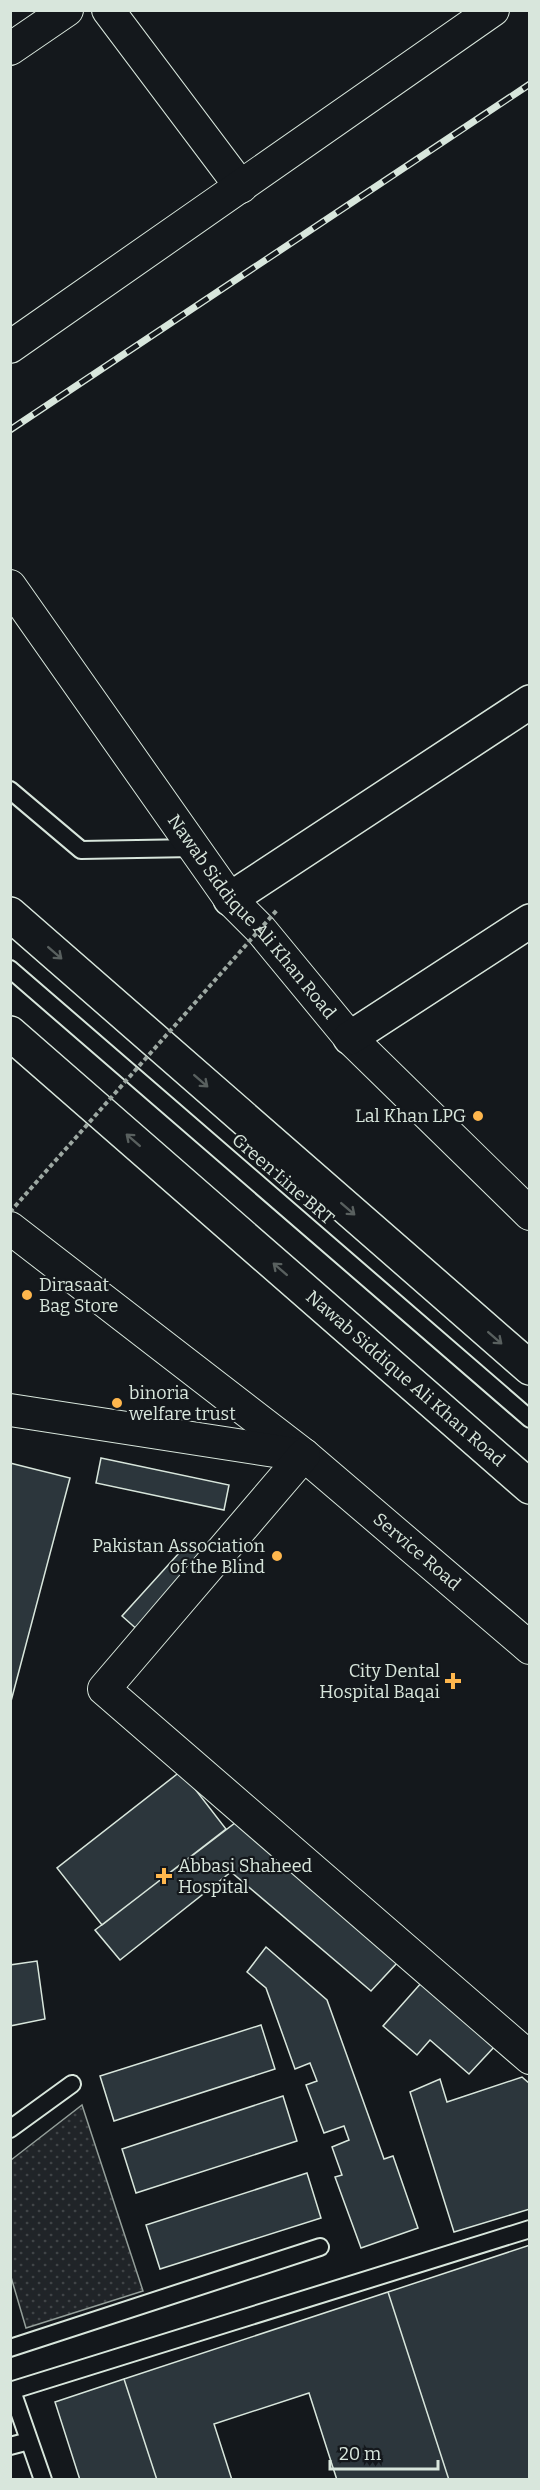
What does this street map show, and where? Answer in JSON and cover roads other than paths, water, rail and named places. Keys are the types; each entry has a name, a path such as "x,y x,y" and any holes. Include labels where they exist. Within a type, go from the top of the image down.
{"main road":[{"path":"230,898 530,702"},
{"path":"10,914 530,1368"},
{"path":"350,1038 530,921"},
{"name":"Nawab Siddique Ali Khan Road","path":"10,1033 530,1487"}],"street":[{"path":"10,49 67,10"},
{"path":"108,10 241,187"},
{"path":"10,346 493,10"},
{"name":"Nawab Siddique Ali Khan Road","path":"10,586 230,898 261,930 350,1038 529,1212"},
{"name":"Service Road","path":"10,1228 304,1455 530,1648"},
{"path":"10,1410 304,1455"},
{"path":"304,1455 104,1689 530,2058"}],"lane":[{"path":"10,790 81,850 194,848"},
{"name":"Green Line BRT","path":"10,969 530,1419"},
{"path":"10,2130 72,2084"},
{"path":"43,2480 11,2391 530,2229"},
{"path":"10,2348 320,2247"},
{"path":"10,2446 29,2440"}],"railway":[{"path":"10,430 530,84"}],"place":[{"name":"Lal Khan LPG","path":"478,1116"},
{"name":"Dirasaat Bag Store","path":"27,1295"},
{"name":"binoria welfare trust","path":"117,1403"},
{"name":"Pakistan Association of the Blind","path":"277,1556"},
{"name":"City Dental Hospital Baqai","path":"453,1681"},
{"name":"Abbasi Shaheed Hospital","path":"164,1876"}]}
